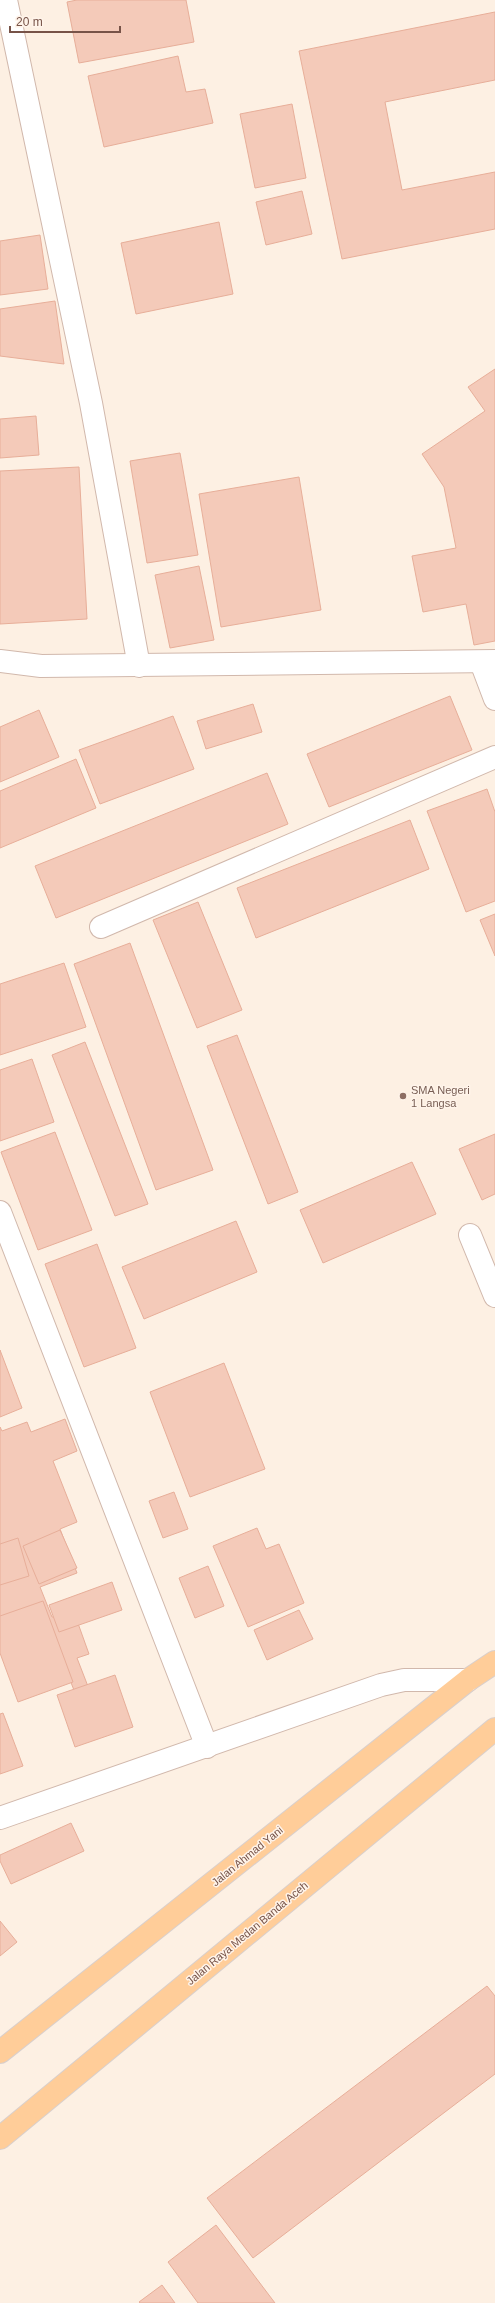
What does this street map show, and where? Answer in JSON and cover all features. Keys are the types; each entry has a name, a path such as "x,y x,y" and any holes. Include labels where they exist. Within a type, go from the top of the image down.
{"main road":[{"name":"Jalan Ahmad Yani","path":"0,2052 468,1680 495,1662"},
{"name":"Jalan Raya Medan Banda Aceh","path":"0,2138 495,1729"}],"street":[{"path":"6,0 91,403 139,666"},
{"path":"0,661 41,666 488,661 495,699"},
{"path":"101,927 495,757"},
{"path":"0,1212 207,1747"},
{"path":"470,1235 495,1296"},
{"path":"0,1818 381,1685 404,1680 468,1680"}],"building":[{"path":"77,0 186,0 194,42 79,63 67,2"},
{"path":"495,12 495,80 385,102 402,190 495,172 495,229 342,259 299,51"},
{"path":"178,56 186,92 205,89 213,123 104,147 88,76"},
{"path":"292,104 306,178 255,188 240,114"},
{"path":"302,191 312,234 266,245 256,202"},
{"path":"219,222 233,294 136,314 121,243"},
{"path":"40,235 48,289 0,295 0,241"},
{"path":"55,301 64,364 0,356 0,309"},
{"path":"495,369 495,641 474,645 466,604 423,612 412,556 456,548 444,487 422,454 485,411 468,387"},
{"path":"36,416 39,455 0,458 0,419"},
{"path":"180,453 198,555 147,563 130,461"},
{"path":"79,467 87,619 0,624 0,471"},
{"path":"299,477 321,610 221,627 199,494"},
{"path":"199,566 214,640 170,648 155,575"},
{"path":"450,696 472,750 329,807 307,754"},
{"path":"253,704 262,732 206,749 197,721"},
{"path":"39,710 59,757 0,782 0,727"},
{"path":"173,716 194,769 100,804 79,750"},
{"path":"76,759 96,808 0,848 0,791"},
{"path":"267,773 288,824 56,918 35,866"},
{"path":"487,789 495,812 495,901 466,912 427,811"},
{"path":"410,820 429,869 256,938 237,888"},
{"path":"198,902 242,1010 197,1028 153,920"},
{"path":"495,914 495,956 480,920"},
{"path":"130,943 213,1170 156,1190 74,964"},
{"path":"64,963 86,1027 0,1055 0,984"},
{"path":"237,1035 298,1192 268,1204 207,1046"},
{"path":"85,1042 148,1204 115,1216 52,1055"},
{"path":"32,1059 54,1122 0,1141 0,1070"},
{"path":"55,1132 92,1230 38,1250 1,1152"},
{"path":"495,1134 495,1194 482,1200 459,1149"},
{"path":"412,1162 436,1214 323,1263 300,1210"},
{"path":"236,1221 257,1272 144,1319 122,1267"},
{"path":"97,1244 136,1348 84,1367 45,1264"},
{"path":"0,1350 22,1408 0,1417"},
{"path":"224,1363 265,1469 190,1497 150,1392"},
{"path":"65,1419 77,1451 53,1461 77,1522 60,1529 77,1573 40,1587 52,1617 75,1615 89,1654 77,1658 89,1689 113,1680 123,1709 87,1723 68,1675 19,1693 0,1643 0,1427 2,1431 27,1422 31,1432"},
{"path":"174,1492 188,1529 163,1538 149,1501"},
{"path":"257,1528 266,1549 279,1544 304,1603 248,1627 213,1546"},
{"path":"60,1530 77,1568 39,1584 23,1546"},
{"path":"18,1538 29,1576 0,1585 0,1544"},
{"path":"208,1566 224,1606 195,1618 179,1578"},
{"path":"112,1582 122,1610 59,1632 49,1605"},
{"path":"43,1601 73,1682 18,1702 0,1653 0,1616"},
{"path":"299,1610 313,1639 267,1660 254,1630"},
{"path":"115,1675 133,1727 75,1747 57,1695"},
{"path":"3,1713 23,1766 0,1774 0,1714"},
{"path":"71,1823 84,1851 11,1884 0,1861 0,1855"},
{"path":"0,1921 17,1942 0,1956"},
{"path":"487,1986 495,1996 495,2074 253,2258 207,2198"},
{"path":"216,2225 275,2303 198,2303 168,2262"},
{"path":"162,2285 175,2303 139,2302"}],"place":[{"name":"SMA Negeri 1 Langsa","path":"403,1096"}]}
